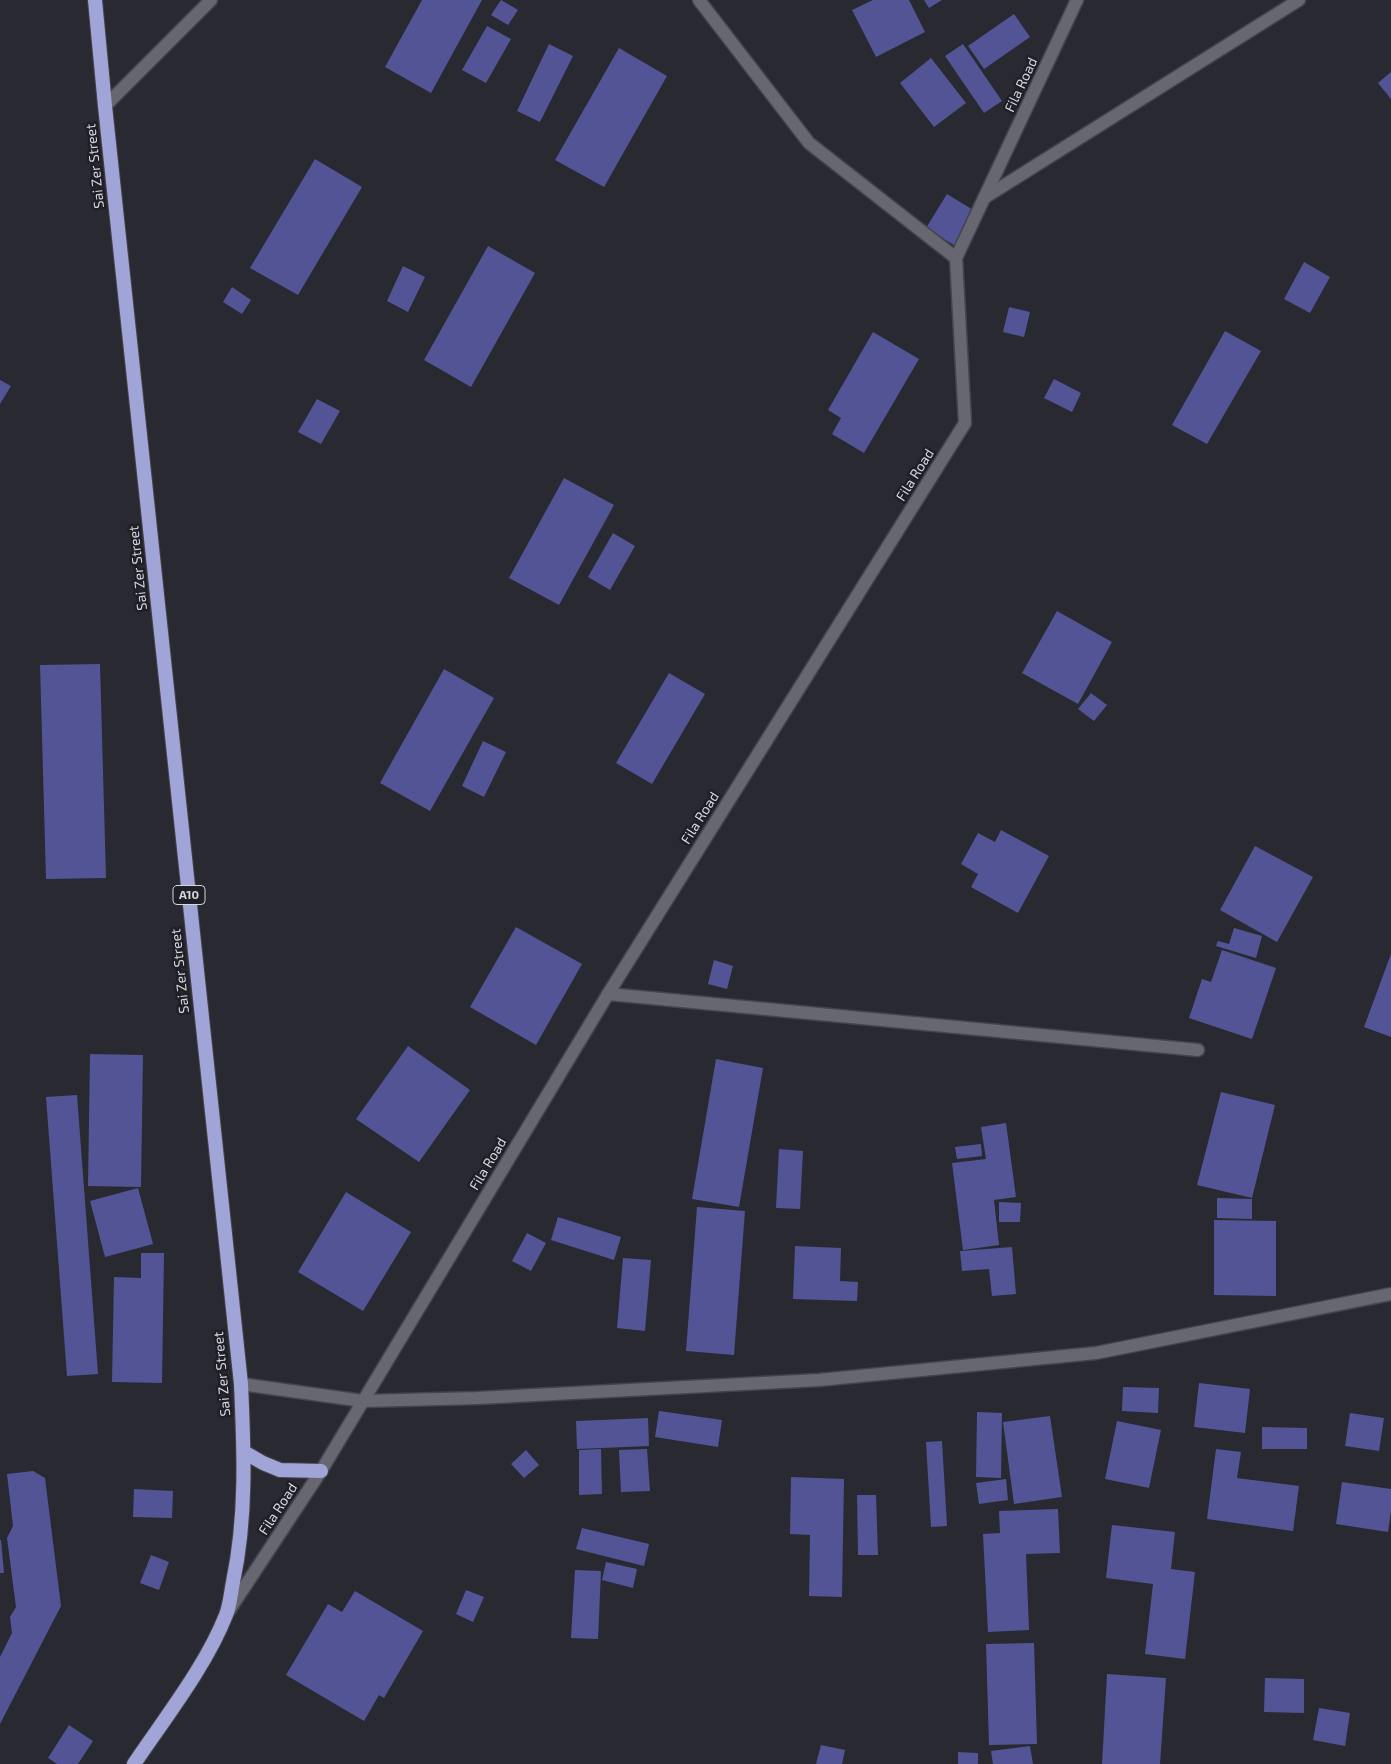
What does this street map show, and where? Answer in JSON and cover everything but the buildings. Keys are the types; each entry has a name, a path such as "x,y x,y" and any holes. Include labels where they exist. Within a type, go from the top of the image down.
{"highway":[{"name":"Sai Zer Street","path":"95,0 241,1384 244,1452 243,1496 238,1556 227,1614 203,1660 134,1764"},
{"path":"244,1452 280,1470 321,1470"}],"street":[{"path":"105,106 211,0"},
{"path":"699,0 809,143 956,258"},
{"name":"Fila Road","path":"227,1614 321,1470 608,994 965,423 956,258 1077,0"},
{"path":"984,198 1298,0"},
{"path":"608,994 1198,1050"},
{"path":"241,1384 363,1401 478,1398 819,1380 1096,1353 1391,1294"}]}
